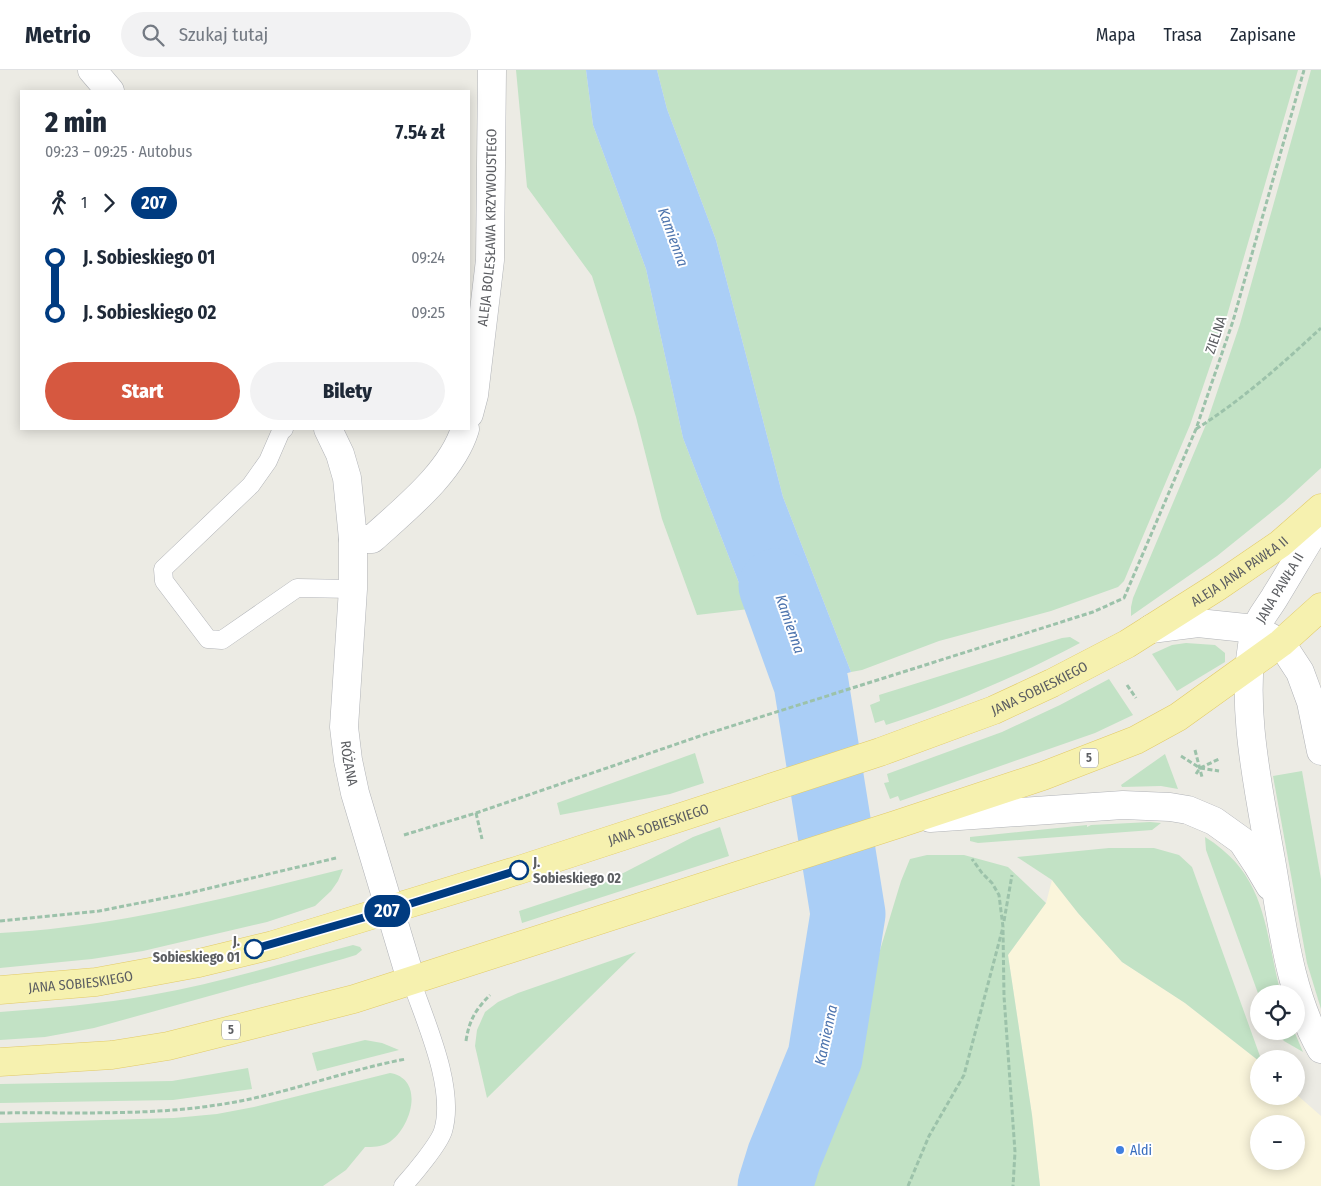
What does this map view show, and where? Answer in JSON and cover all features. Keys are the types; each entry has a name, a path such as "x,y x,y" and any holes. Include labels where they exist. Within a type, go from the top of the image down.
{"main road":[{"name":"ALEJA JANA PAWŁA II","path":"1151,629 1280,544 1321,508"},
{"name":"5","path":"0,1062 112,1055 168,1046 354,998 1043,776 1136,740 1178,717 1250,667 1281,643 1321,607"},
{"name":"JANA SOBIESKIEGO","path":"0,990 96,982 199,962 273,944 519,870 713,805 880,752 994,710 1052,684 1151,629"}],"street":[{"path":"92,70 109,90"},
{"name":"ALEJA BOLESŁAWA KRZYWOUSTEGO","path":"470,410 474,395 490,260 492,70"},
{"name":"RÓŻANA","path":"328,430 340,454 347,478 353,539 353,589 344,727 348,760 354,793 412,980"},
{"path":"353,539 372,539 418,496 443,469 462,438 465,430"},
{"name":"JANA PAWŁA II","path":"1255,629 1321,521"},
{"path":"1151,629 1198,623 1255,629 1281,643 1300,672 1311,702 1321,751"},
{"path":"1255,629 1250,667 1250,709 1257,779 1280,912 1298,998 1310,1029 1321,1049"},
{"path":"904,822 1123,805 1170,807 1188,810 1214,821 1242,841 1270,887 1280,912"}],"lane":[{"path":"282,430 268,460 251,485 163,569 164,581 208,639 222,640 297,588 353,589"},
{"path":"403,1186 426,1158 443,1132 446,1107 443,1080 412,980"}],"path":[{"name":"ZIELNA","path":"476,813 697,738 1093,612 1124,598 1196,429 1233,321 1304,70"},
{"path":"1196,429 1220,414 1266,378 1321,328"},
{"path":"1124,680 1139,702"},
{"path":"1179,754 1200,768 1194,745"},
{"path":"407,834 476,813 482,839"},
{"path":"0,921 99,911 185,894 338,857"},
{"path":"972,859 992,883 999,895 1003,926 1004,996 1015,1152 1013,1186"},
{"path":"908,1186 929,1136 964,1075 1003,926 1012,875"},
{"path":"0,1113 174,1109 217,1105 253,1098 409,1058"}],"shaded area":[{"path":"1052,880 1078,913 1122,962 1185,1003 1250,1054 1250,1105 1305,1105 1305,1102 1321,1116 1321,1186 1040,1186 1032,1115 1008,955 1046,903"}],"green space":[{"path":"516,70 586,70 593,125 646,269 683,438 749,609 697,615 662,519 636,417 592,276 527,187"},
{"path":"657,70 1298,70 1226,319 1190,425 1124,581 1118,587 1051,611 939,641 862,670 851,672 783,497 716,240 667,109"},
{"path":"1311,70 1321,70 1321,468 1284,502 1217,556 1131,616 1133,598 1207,422 1240,324"},
{"path":"1070,637 1080,643 1009,678 911,717 886,725 884,720 875,723 870,705 880,701 879,695"},
{"path":"1186,643 1215,645 1225,653 1225,662 1177,691 1152,654 1172,645"},
{"path":"1109,679 1133,715 1095,733 900,801 898,796 890,799 884,783 889,782 887,774 1002,732 1060,705"},
{"path":"695,753 704,783 670,794 560,815 557,803"},
{"path":"1165,754 1178,789 1161,786 1122,787 1121,785"},
{"path":"1302,771 1321,879 1321,1009 1307,963 1273,776"},
{"path":"1161,823 1152,830 978,843 970,841 970,837 1087,825 1087,827 1091,825"},
{"path":"720,827 729,856 522,923 519,911 604,883 693,837"},
{"path":"1205,837 1226,852 1241,869 1252,887 1266,926 1279,985 1255,985 1206,850"},
{"path":"1109,848 1154,848 1179,855 1192,867 1250,1028 1250,1040 1254,1040 1258,1050 1250,1050 1250,1054 1185,1003 1122,962 1078,913 1052,880 1017,857"},
{"path":"927,855 964,855 1008,867 1046,903 1008,955 1032,1115 1040,1186 811,1186 823,1138 901,881 910,859"},
{"path":"343,869 331,891 315,906 267,922 143,951 92,959 0,968 0,933 44,930 173,909"},
{"path":"353,945 360,947 362,950 356,955 94,1028 45,1037 0,1040 0,1012 94,1003 151,995 227,978"},
{"path":"636,952 487,1098 475,1046 477,1030 485,1012 498,1002 518,993"},
{"path":"365,1040 382,1043 399,1050 317,1071 312,1053"},
{"path":"1298,1040 1302,1050 1300,1050 1284,1041"},
{"path":"248,1068 252,1089 173,1100 0,1103 0,1084 172,1081"},
{"path":"390,1073 401,1077 408,1084 411,1094 411,1105 403,1127 388,1143 380,1146 365,1147 346,1170 323,1186 0,1186 0,1123 174,1118 217,1114 254,1107"}],"water":[{"path":"586,70 657,70 667,109 716,240 783,497 851,672 778,694 749,609 683,438 646,269 593,125"}],"waterway":[{"name":"Kamienna","path":"775,1186 784,1157 825,1057 848,914 811,683 776,586"}],"bus line":[{"name":"207","path":"254,949 519,870"}],"place":[{"name":"J. Sobieskiego 02","path":"519,870"},
{"name":"J. Sobieskiego 01","path":"254,949"},
{"name":"Aldi","path":"1120,1150"}]}
